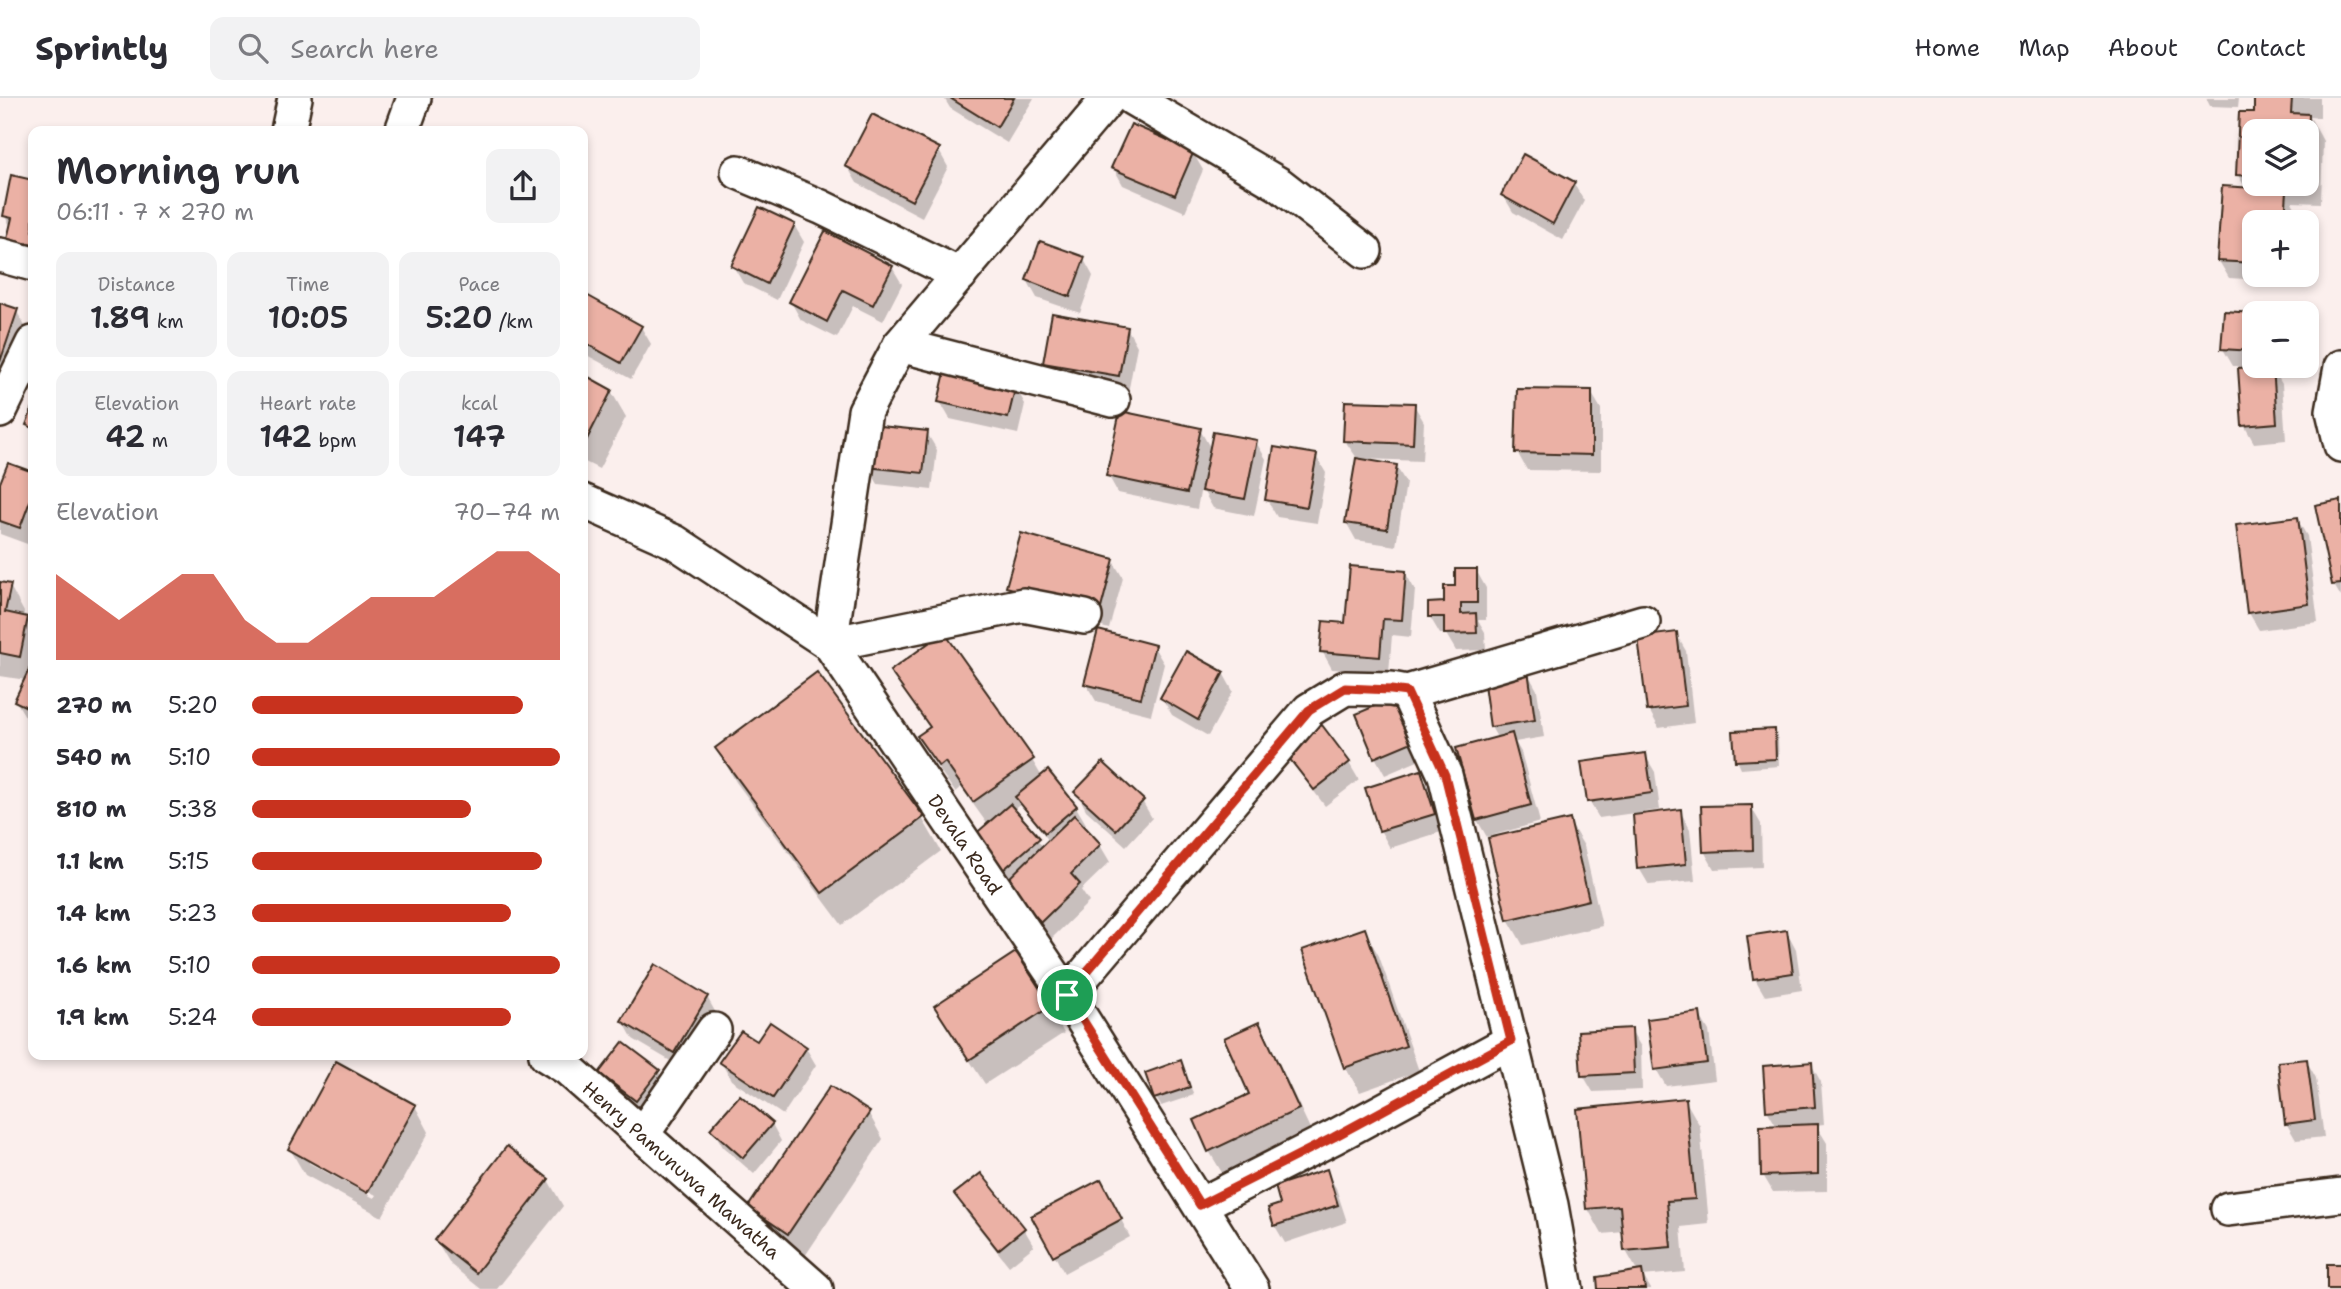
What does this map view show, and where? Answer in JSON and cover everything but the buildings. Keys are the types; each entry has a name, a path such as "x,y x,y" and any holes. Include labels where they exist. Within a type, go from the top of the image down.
{"street":[{"path":"289,126 295,98"},
{"path":"404,126 414,98"},
{"path":"1085,617 1023,605 830,644 865,411 900,345 1109,100 1280,185 1366,251"},
{"path":"738,172 821,207 960,275"},
{"path":"0,255 28,263"},
{"path":"900,345 1113,400"},
{"path":"0,411 28,353"},
{"path":"2341,367 2333,411 2341,445"},
{"name":"Devala Road","path":"588,503 675,542 830,644 1067,995 1252,1289"},
{"path":"1067,995 1309,710 1345,688 1407,692 1643,622"},
{"path":"1407,692 1445,775 1551,1205 1566,1289"},
{"path":"642,1135 714,1030"},
{"path":"1200,1205 1334,1137 1511,1041"},
{"name":"Henry Pamunuwa Mawatha","path":"554,1060 567,1068 816,1289"},
{"path":"2228,1209 2341,1195"}],"route":[{"path":"1345,688 1407,692 1445,775 1511,1041 1334,1137 1200,1205 1067,995 1309,710 1345,688"}]}
